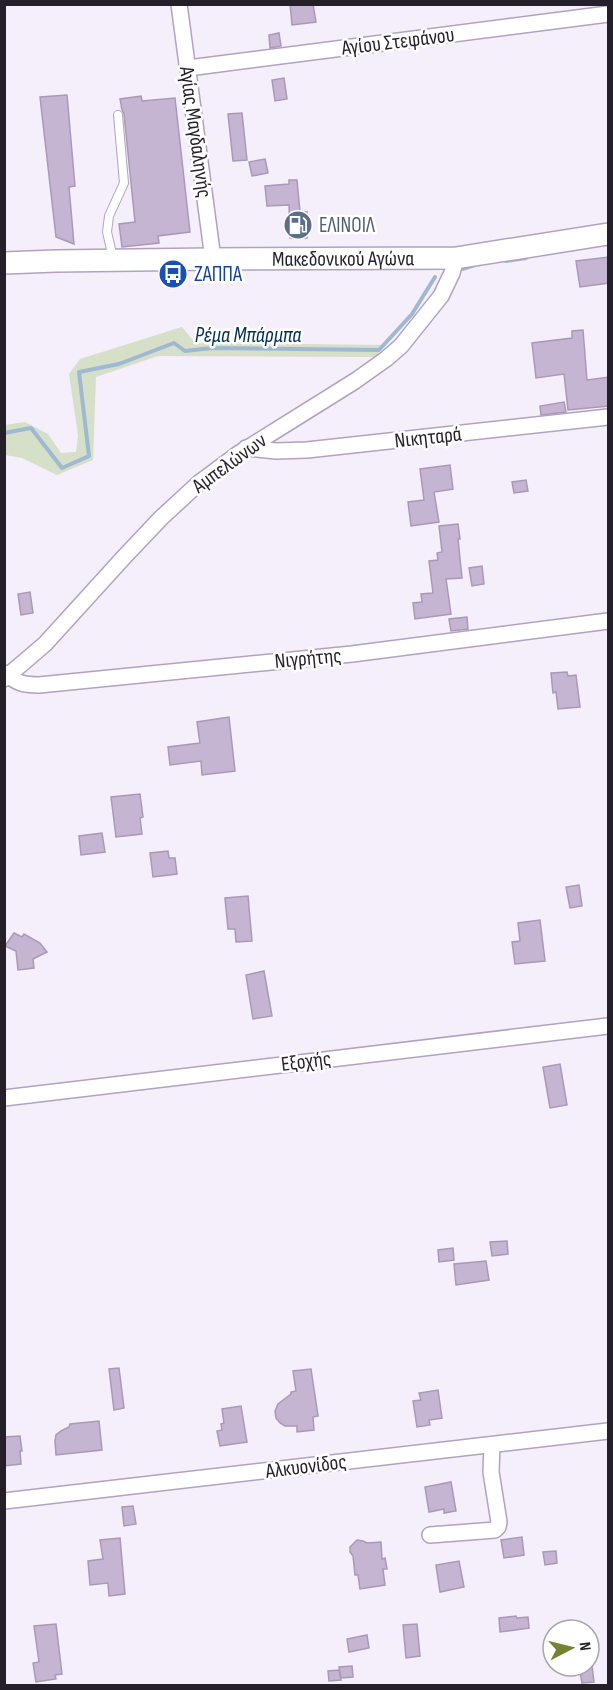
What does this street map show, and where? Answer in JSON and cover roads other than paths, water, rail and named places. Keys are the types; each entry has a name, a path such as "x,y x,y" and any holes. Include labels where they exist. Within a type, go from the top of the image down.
{"main road":[{"name":"Μακεδονικού Αγώνα","path":"4,264 113,260 456,258 609,234"}],"street":[{"name":"Αγίας Μαγδαληνής","path":"179,4 213,259"},
{"name":"Αγίου Στεφάνου","path":"188,68 609,14"},
{"name":"Αμπελώνων","path":"6,676 45,644 161,518 199,483 246,448 356,381 401,346 441,296 456,258"},
{"name":"Νικηταρά","path":"246,448 276,451 307,450 609,417"},
{"name":"Νιγρήτης","path":"6,676 23,685 39,686 352,654 609,621"},
{"name":"Εξοχής","path":"4,1098 609,1026"},
{"name":"Αλκυονίδος","path":"4,1501 609,1431"},
{"path":"430,1535 495,1530 498,1527 491,1472 492,1445"}],"lane":[{"path":"113,260 108,232 110,216 124,183 118,115"}],"waterway":[{"name":"Ρέμα Μπάρμπα","path":"506,261 526,258"},
{"name":"Ρέμα Μπάρμπα","path":"462,269 475,265"},
{"name":"Ρέμα Μπάρμπα","path":"4,433 31,428 62,468 89,456 79,372 119,364 174,343 185,351 212,348 379,350 412,314 435,277"}],"place":[{"name":"ΕΛΙΝΟΙΛ","path":"298,225"},
{"name":"ΖΑΠΠΑ","path":"173,274"}]}
